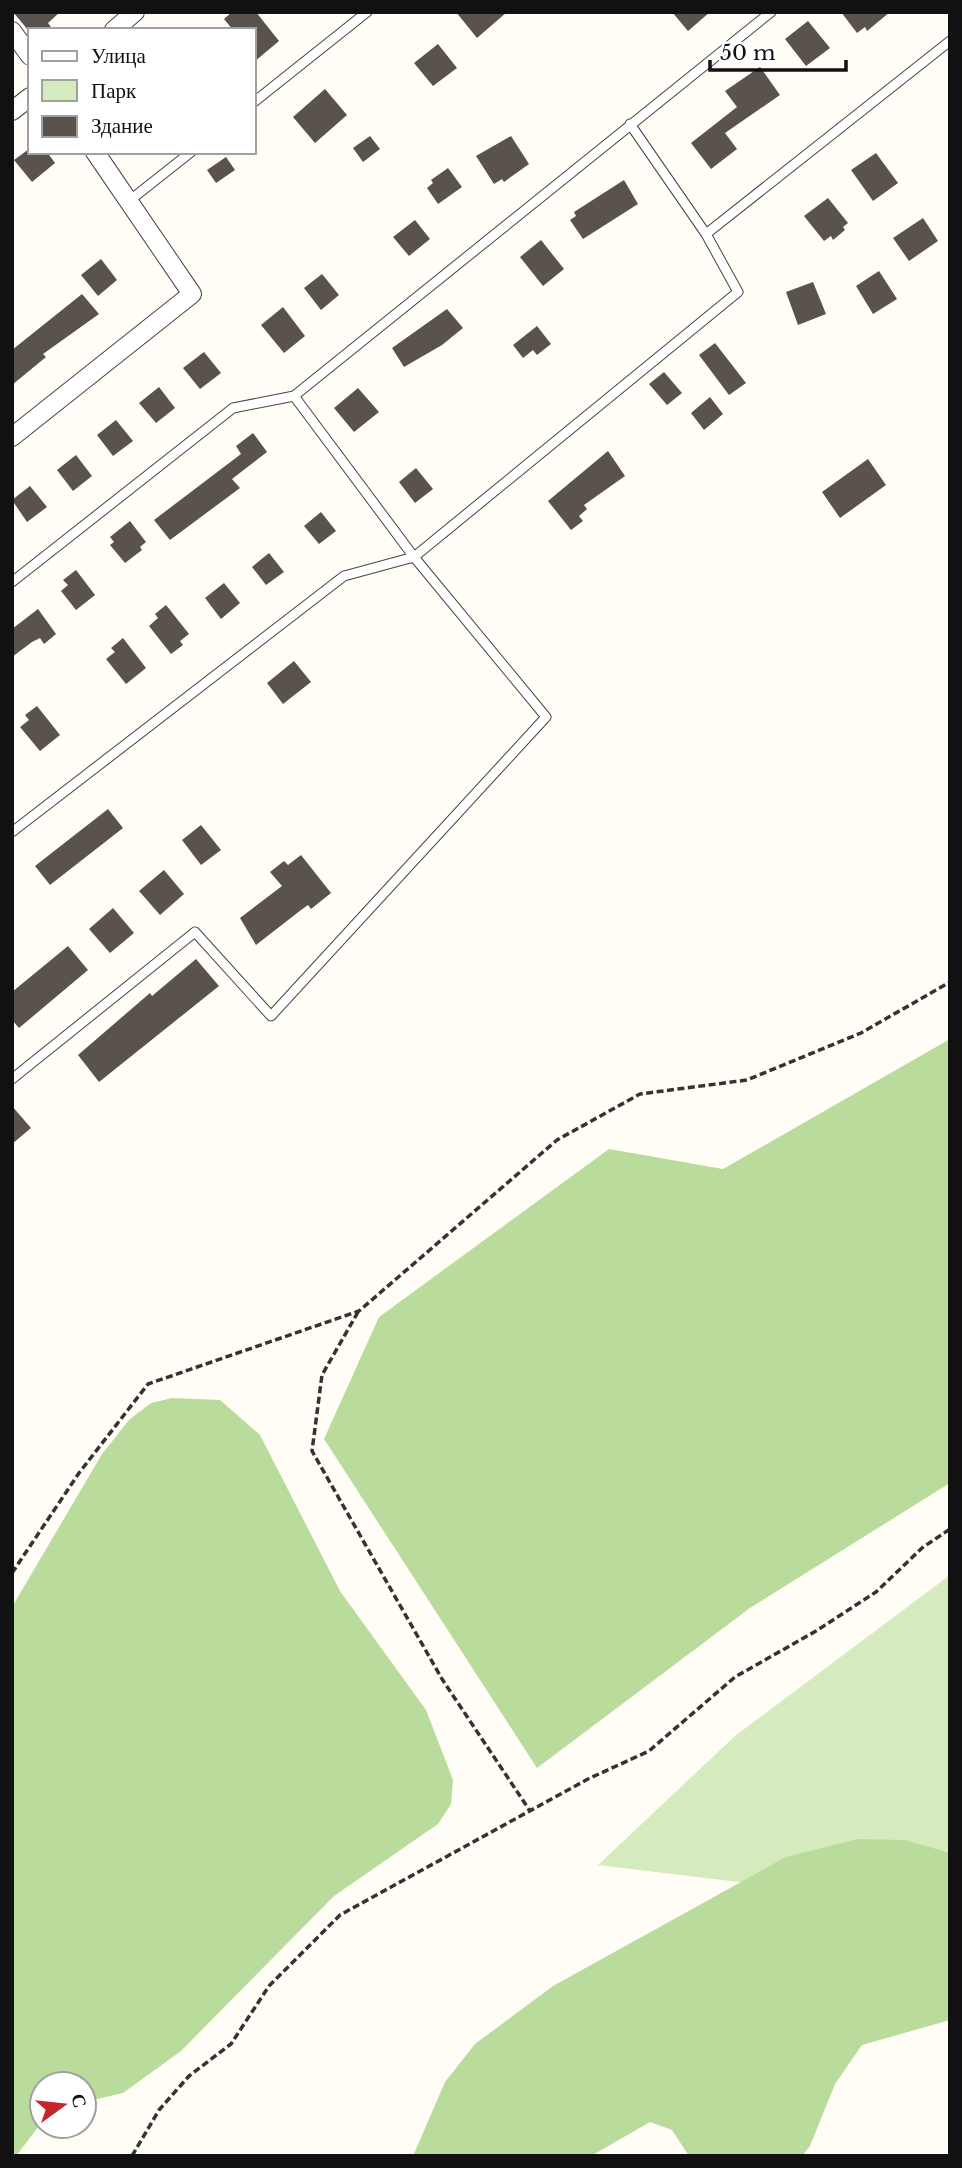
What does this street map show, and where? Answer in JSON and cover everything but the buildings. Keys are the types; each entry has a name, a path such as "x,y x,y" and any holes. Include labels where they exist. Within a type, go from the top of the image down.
{"street":[{"path":"116,28 135,12"},
{"path":"12,31 28,53"},
{"path":"12,111 28,99"},
{"path":"12,437 192,294 96,154"}],"lane":[{"path":"256,100 367,12"},
{"path":"12,582 233,408 294,396 771,12"},
{"path":"706,234 950,41"},
{"path":"12,832 344,576 414,556 738,292 706,234 630,124"},
{"path":"129,201 188,154"},
{"path":"12,1079 195,932 271,1016 546,717 414,556 294,396"}],"path":[{"path":"530,1812 442,1679 312,1451 322,1376 359,1311 557,1140 639,1094 747,1080 861,1033 950,982"},
{"path":"12,1573 79,1473 148,1384 359,1311"},
{"path":"131,2156 159,2110 189,2076 231,2044 269,1986 340,1915 588,1779 649,1751 735,1678 876,1592 922,1548 950,1528"}],"green space":[{"path":"950,1039 950,1483 750,1608 537,1768 324,1439 379,1317 609,1149 723,1169"},
{"path":"172,1398 220,1400 260,1435 340,1591 426,1710 453,1780 451,1804 438,1824 334,1896 181,2051 123,2093 98,2099 98,2070 28,2070 28,2140 16,2156 12,2156 12,1607 102,1454 129,1420 151,1403"},
{"path":"950,1575 950,1916 755,1884 598,1865 735,1736"},
{"path":"858,1839 905,1840 950,1853 950,2020 862,2045 835,2084 810,2146 802,2156 689,2156 672,2130 650,2122 591,2156 413,2156 445,2082 475,2044 553,1986 786,1857"}]}
